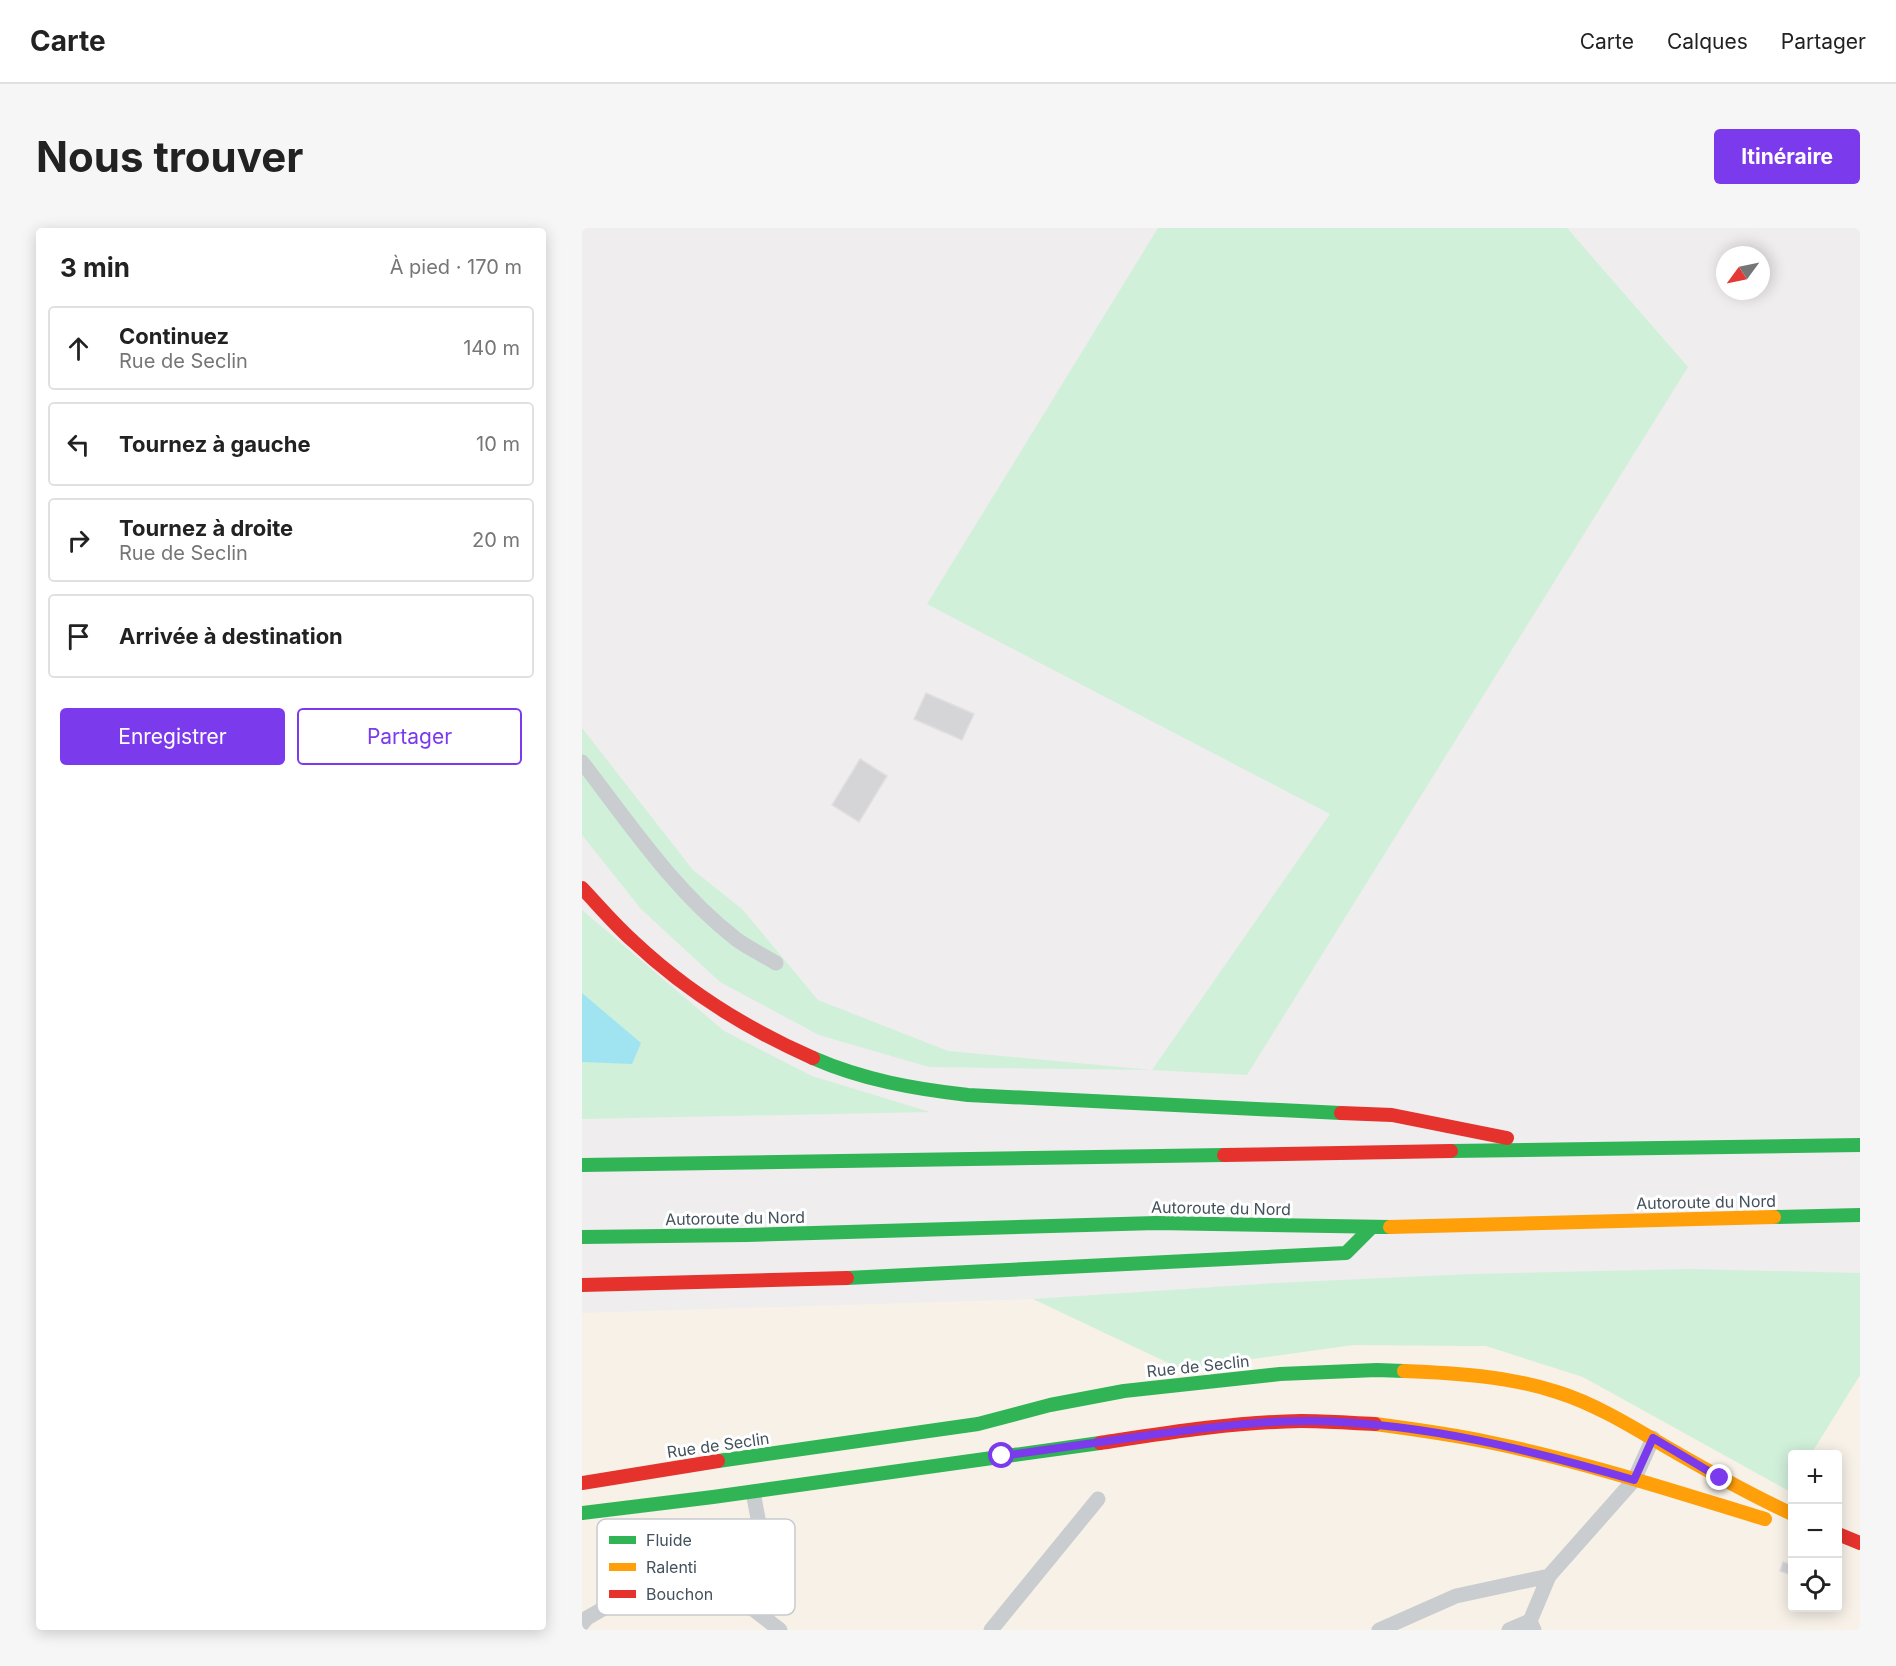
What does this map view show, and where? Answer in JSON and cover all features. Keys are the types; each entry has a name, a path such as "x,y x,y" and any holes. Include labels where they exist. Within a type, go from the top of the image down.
{"main road":[{"path":"582,888 631,940 699,996 766,1037 849,1072 912,1087 968,1095 1392,1115 1571,1150"},
{"path":"582,1165 1860,1145"},
{"name":"Autoroute du Nord","path":"582,1237 747,1235 1156,1223 1372,1227 1860,1215"},
{"path":"582,1285 765,1282 1051,1269 1278,1254 1346,1253 1372,1227"},
{"name":"Rue de Seclin","path":"582,1483 978,1424 1050,1405 1124,1391 1212,1380 1377,1370 1468,1374 1525,1383 1559,1392 1590,1405 1653,1438 1748,1494 1788,1513"},
{"path":"582,1513 753,1492 1204,1428 1316,1421 1362,1423 1449,1434 1562,1459 1788,1526"},
{"path":"1842,1536 1860,1545"},
{"path":"1842,1541 1860,1545"}],"lane":[{"path":"582,762 660,863 703,909 737,939 776,963"},
{"path":"1509,1630 1532,1625 1549,1575 1634,1480 1653,1438"},
{"path":"753,1492 758,1519"},
{"path":"990,1630 1098,1499"},
{"path":"1379,1630 1456,1596 1549,1575"},
{"path":"584,1620 597,1612"},
{"path":"761,1615 780,1630"}],"shaded area":[{"path":"1033,1299 1182,1369 1353,1345 1486,1346 1583,1377 1788,1490 1788,1612 1842,1612 1842,1450 1813,1450 1860,1375 1860,1630 582,1630 582,1313"}],"green space":[{"path":"1158,228 1567,228 1688,367 1247,1075 1152,1070 1330,814 927,604"},
{"path":"582,728 693,870 742,909 818,1000 948,1051 1152,1070 929,1067 819,1035 720,982 641,909 582,835"},
{"path":"582,910 724,1031 812,1076 930,1112 582,1119"},
{"path":"1689,1269 1860,1273 1860,1375 1813,1450 1788,1450 1788,1490 1583,1377 1486,1346 1353,1345 1181,1369 1033,1299 1275,1283 1472,1274"}],"water":[{"path":"582,993 641,1043 632,1064 582,1062"}],"building":[{"path":"926,693 974,714 962,740 914,719"},
{"path":"860,759 887,776 859,822 832,805"},
{"path":"1783,1562 1788,1564 1788,1574 1780,1571"}],"traffic: fast":[{"path":"813,1058 889,1083 968,1095 1341,1113"},
{"path":"1451,1151 1860,1145"},
{"path":"582,1165 1224,1155"},
{"path":"1774,1217 1860,1215"},
{"path":"582,1237 747,1235 1156,1223 1390,1227"},
{"path":"847,1278 1346,1253 1372,1227"},
{"path":"718,1461 978,1424 1050,1405 1124,1391 1280,1374 1404,1371"},
{"path":"582,1513 1100,1443"}],"traffic: slow":[{"path":"1390,1227 1774,1217"},
{"path":"1404,1371 1501,1379 1520,1382 1571,1397 1612,1416 1727,1481 1788,1512"},
{"path":"1375,1424 1474,1439 1558,1458 1765,1519"}],"traffic: jam":[{"path":"582,888 613,922 674,976 718,1007 764,1035 813,1058"},
{"path":"1341,1113 1392,1115 1507,1138"},
{"path":"1224,1155 1451,1151"},
{"path":"582,1285 847,1278"},
{"path":"1100,1443 1251,1423 1301,1421 1375,1424"},
{"path":"582,1483 718,1461"},
{"path":"1842,1536 1860,1543"}],"route":[{"path":"1002,1456 1204,1428 1316,1421 1362,1423 1449,1434 1503,1444 1634,1480 1653,1438 1720,1478"}]}
